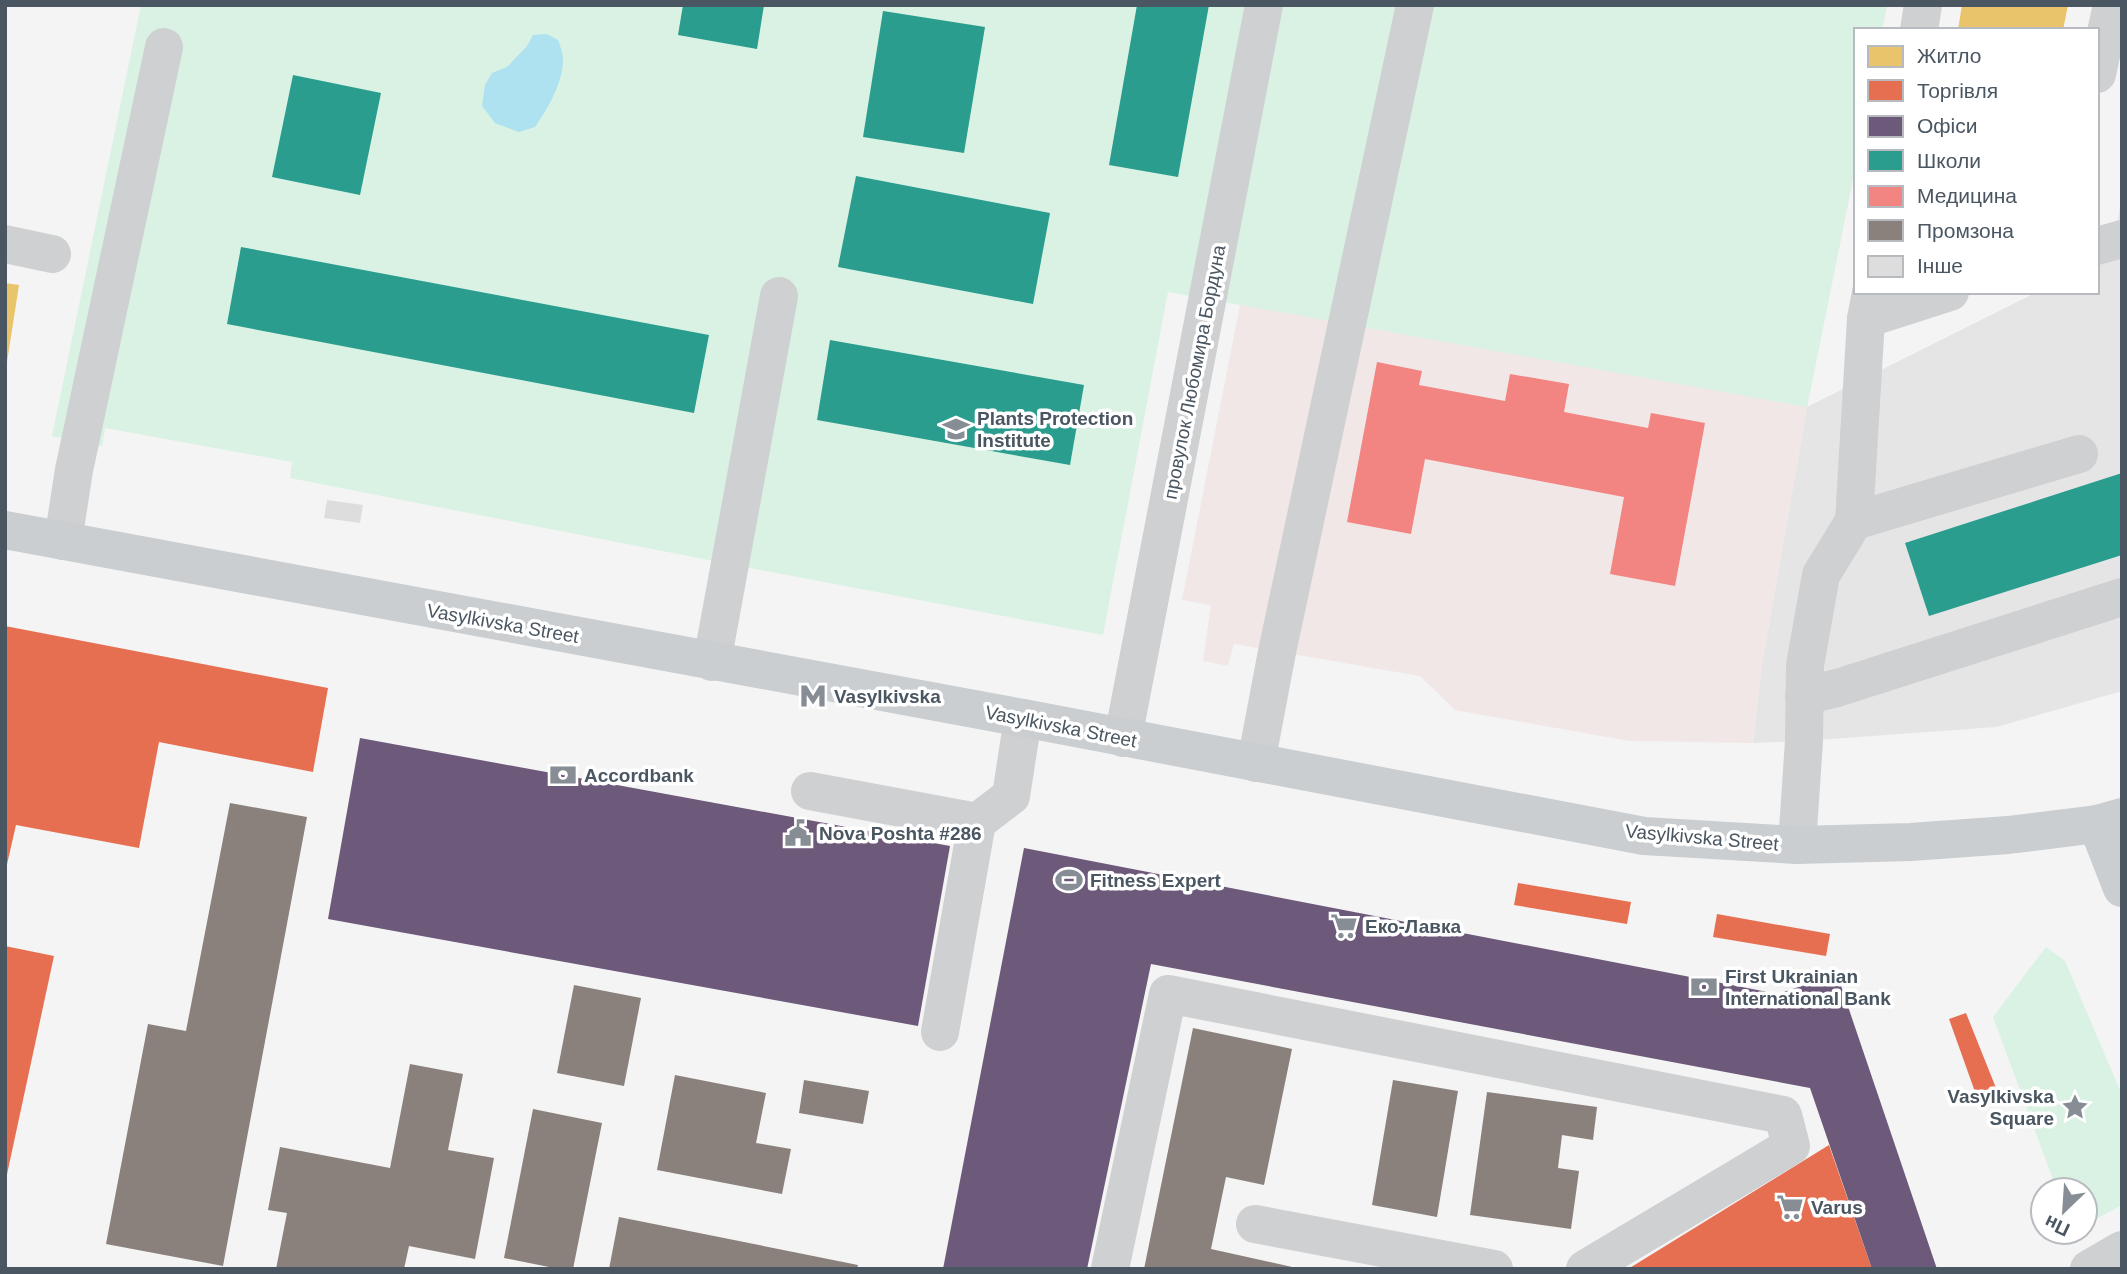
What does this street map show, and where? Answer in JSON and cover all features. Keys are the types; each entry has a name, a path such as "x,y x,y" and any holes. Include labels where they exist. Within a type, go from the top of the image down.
{"main road":[{"name":"Vasylkivska Street","path":"5,530 1644,836 1797,845 1911,842 2008,835 2109,820"},
{"path":"2109,820 2122,888"}],"street":[{"name":"провулок Любомира Бордуна","path":"1123,738 1264,5"},
{"path":"1256,763 1277,652 1415,5"},
{"path":"1919,28 1923,5"},
{"path":"2099,65 2110,14"},
{"path":"63,541 74,470 164,47"},
{"path":"2099,245 2122,239"},
{"path":"5,244 52,254"},
{"path":"1797,845 1804,741 1805,666 1821,575 1854,521 1868,306 1938,294"},
{"path":"712,662 779,296"},
{"path":"1854,521 2079,454"},
{"path":"1804,696 1837,688 2122,597"},
{"path":"940,1032 977,822 1011,796 1023,718"},
{"path":"810,791 977,822"},
{"path":"1110,1269 1168,994 1783,1115 1791,1146 1585,1269"},
{"path":"1255,1224 1494,1269"},
{"path":"2089,1269 2122,1250"}],"shaded area":[{"path":"1299,5 1887,5 1882,28 1854,28 1854,174 1807,407 1762,664 1753,743 1629,741 1455,710 1420,676 1234,644 1228,666 1203,661 1211,605 1182,600"},
{"path":"2122,197 2122,691 1996,727 1753,743 1762,664 1807,407 2033,294 2099,294 2099,261 2111,255"}],"green space":[{"path":"141,5 1887,5 1882,28 1854,28 1854,174 1807,407 1168,292 1103,635 290,478 292,462 105,428 102,446 52,436"},
{"path":"2046,947 2065,961 2122,1095 2122,1205 2099,1217 2099,1176 2052,1176 1993,1017"}],"water":[{"path":"547,34 558,40 563,66 558,85 545,111 535,127 519,132 495,123 482,106 485,85 492,73 507,67 527,46 533,35"}],"building: Житло":[{"path":"1962,5 2068,5 2063,28 1958,28"},
{"path":"5,283 19,285 7,362 5,362"}],"building: Торгівля":[{"path":"5,626 328,688 313,772 159,742 139,848 16,825 5,873"},
{"path":"1518,883 1631,902 1627,924 1514,905"},
{"path":"1717,914 1830,934 1826,956 1713,937"},
{"path":"5,946 54,956 6,1179 5,1179"},
{"path":"1966,1013 2000,1098 1979,1103 1949,1019"},
{"name":"Varus","path":"1829,1145 1872,1269 1628,1269"}],"building: Офіси":[{"path":"360,738 950,846 918,1026 328,919"},
{"path":"1024,848 1778,994 1837,974 1937,1269 1872,1269 1810,1088 1151,964 1087,1269 943,1269"}],"building: Школи":[{"path":"683,5 764,5 757,49 678,35"},
{"path":"1137,5 1209,5 1178,177 1109,165"},
{"path":"883,11 985,27 964,153 863,137"},
{"path":"293,75 381,93 360,195 272,177"},
{"path":"856,176 1050,213 1033,304 838,267"},
{"path":"241,247 709,335 694,413 227,324"},
{"path":"830,340 1084,385 1070,465 817,420"},
{"path":"2122,473 2122,555 1929,616 1905,543"}],"building: Медицина":[{"path":"1377,362 1422,371 1419,385 1505,401 1510,374 1569,384 1564,412 1648,428 1651,413 1705,423 1675,586 1610,574 1624,497 1425,459 1411,534 1347,522"}],"building: Промзона":[{"path":"230,803 307,817 223,1266 106,1244 148,1024 186,1031"},
{"path":"574,985 641,998 624,1086 557,1073"},
{"path":"1193,1028 1292,1049 1264,1185 1226,1177 1211,1249 1301,1269 1144,1269"},
{"path":"410,1064 463,1074 448,1150 494,1158 475,1259 409,1246 404,1269 276,1269 287,1213 268,1210 280,1147 390,1168"},
{"path":"675,1075 766,1093 756,1143 791,1149 782,1194 657,1170"},
{"path":"804,1080 869,1091 863,1124 799,1113"},
{"path":"1393,1080 1458,1091 1437,1217 1372,1205"},
{"path":"1487,1092 1597,1107 1593,1140 1562,1135 1558,1168 1579,1171 1571,1229 1470,1215"},
{"path":"533,1109 602,1123 573,1269 559,1269 504,1258"},
{"path":"619,1217 858,1265 857,1269 609,1269"}],"building: Інше":[{"path":"327,500 363,505 360,523 324,518"}],"place":[{"name":"Plants Protection Institute","path":"956,429"},
{"name":"Vasylkivska","path":"813,696"},
{"name":"Accordbank","path":"563,775"},
{"name":"Nova Poshta #286","path":"798,833"},
{"name":"Fitness Expert","path":"1069,880"},
{"name":"Еко-Лавка","path":"1344,926"},
{"name":"First Ukrainian International Bank","path":"1704,987"},
{"name":"Vasylkivska Square","path":"2075,1107"},
{"name":"Varus","path":"1790,1207"}]}
